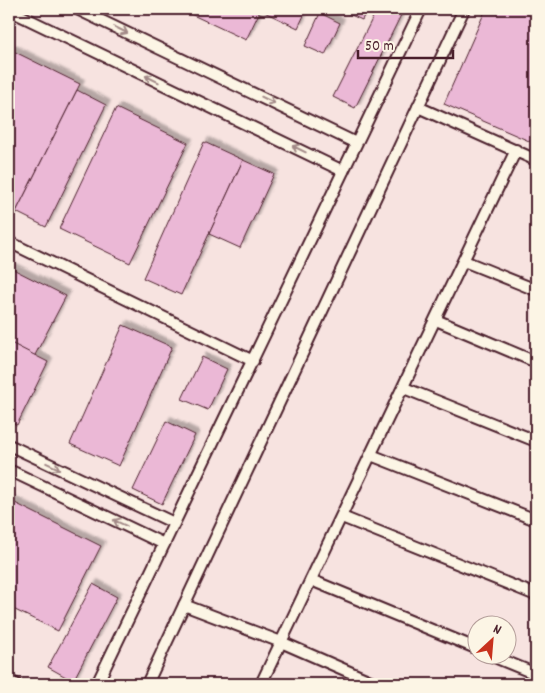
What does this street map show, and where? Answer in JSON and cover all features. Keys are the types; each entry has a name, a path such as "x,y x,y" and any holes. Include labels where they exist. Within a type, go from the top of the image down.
{"street":[{"path":"77,9 356,143"},
{"path":"98,684 253,361 342,170 421,9"},
{"path":"147,684 464,9"},
{"path":"9,10 342,170"},
{"path":"418,107 536,160"},
{"path":"261,684 516,150"},
{"path":"9,242 253,361"},
{"path":"464,261 536,290"},
{"path":"436,320 536,362"},
{"path":"404,388 536,441"},
{"path":"9,445 174,523"},
{"path":"371,455 536,520"},
{"path":"9,470 164,544"},
{"path":"342,516 536,595"},
{"path":"311,580 468,645"},
{"path":"184,605 281,642 377,684"},
{"path":"516,666 536,674"},
{"path":"9,681 16,684"}],"building":[{"path":"180,9 261,9 246,40"},
{"path":"261,9 307,9 298,28"},
{"path":"338,9 367,9 362,20"},
{"path":"377,9 404,9 355,108 333,97"},
{"path":"486,9 536,9 536,144 444,104"},
{"path":"320,13 340,23 325,55 305,46"},
{"path":"9,49 80,84 14,216 9,214"},
{"path":"77,90 106,105 46,227 16,212"},
{"path":"116,108 188,143 130,263 59,229"},
{"path":"204,142 243,160 181,295 143,278"},
{"path":"243,160 274,174 240,248 209,234"},
{"path":"9,267 66,296 34,357 9,344"},
{"path":"123,325 172,347 119,466 70,444"},
{"path":"9,342 48,362 17,425 9,421"},
{"path":"202,357 227,369 208,410 182,399"},
{"path":"166,421 195,435 162,504 133,490"},
{"path":"9,500 101,546 58,631 9,607"},
{"path":"93,584 117,597 73,681 48,667"}]}
